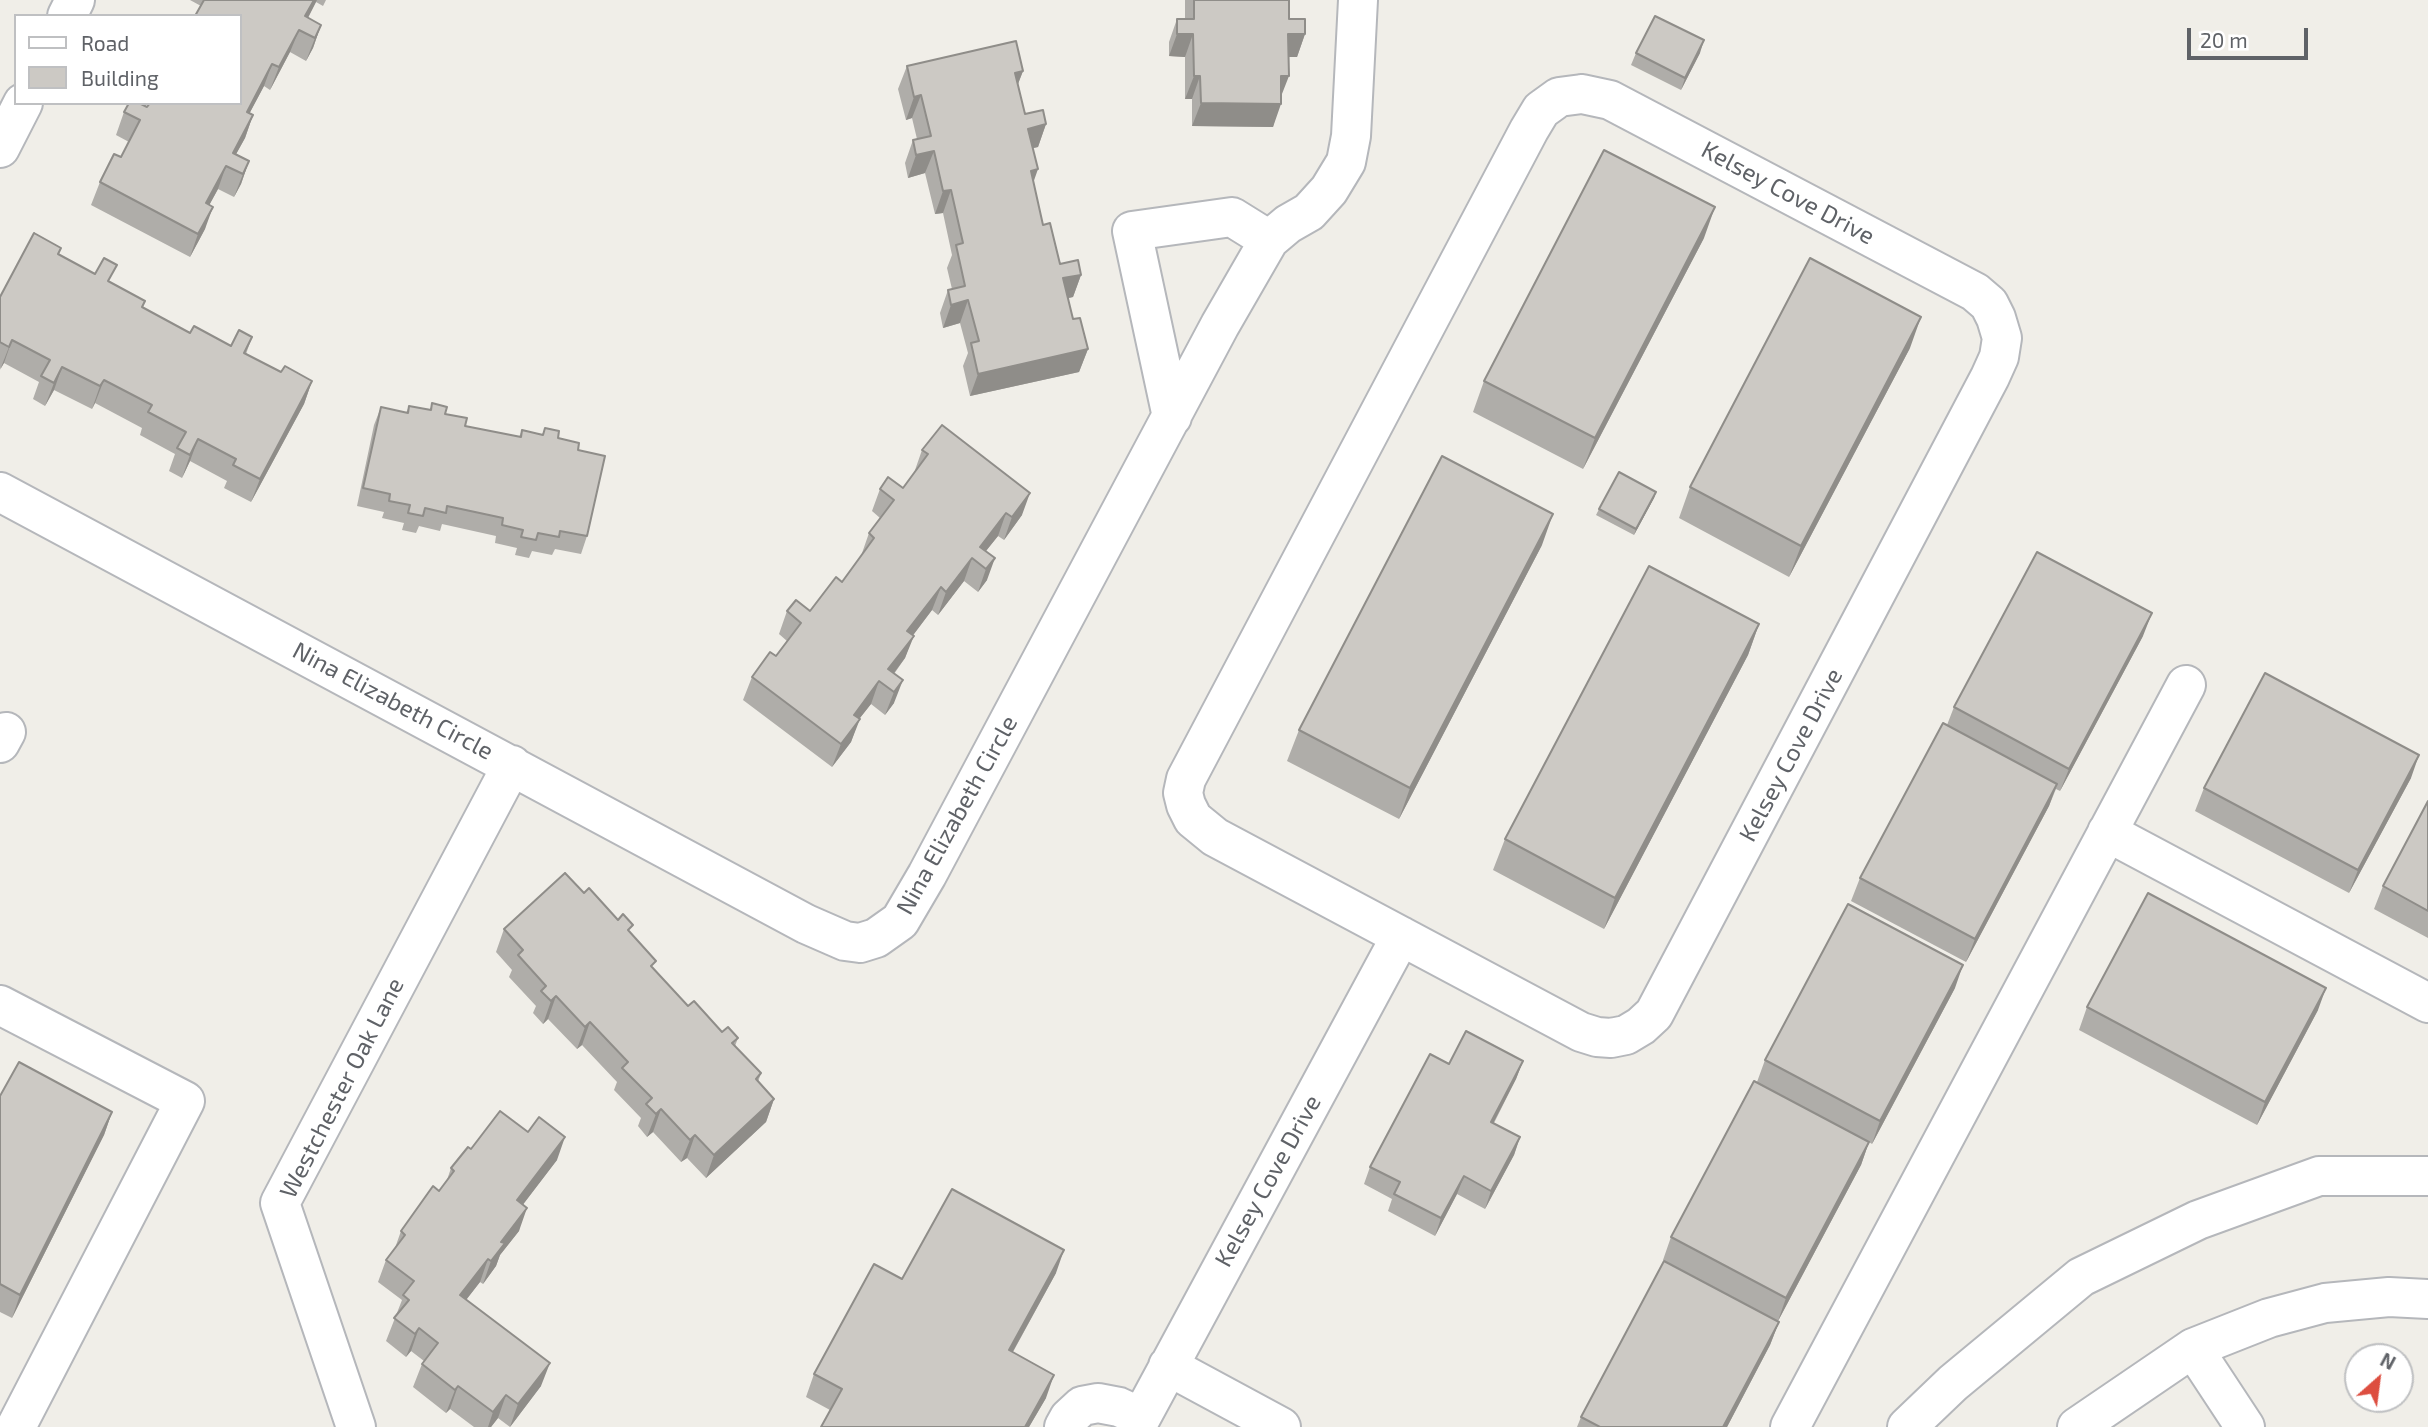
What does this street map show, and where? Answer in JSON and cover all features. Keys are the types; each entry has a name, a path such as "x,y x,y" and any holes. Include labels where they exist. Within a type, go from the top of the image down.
{"street":[{"name":"Nina Elizabeth Circle","path":"0,492 806,924 845,941 860,943 876,938 900,921 927,875 1269,240 1288,224 1309,212 1329,190 1346,162 1351,136 1358,0"},
{"name":"Kelsey Cove Drive","path":"1582,93 1610,100 1975,292 1989,304 2002,338 1999,357 1654,1014 1626,1035 1597,1037 1581,1032 1401,936 1203,829 1193,819 1183,793 1186,779 1541,110 1559,97 1582,93"},
{"path":"0,148 22,105"},
{"path":"1172,417 1132,232 1233,217 1269,240"},
{"path":"1790,1427 2186,685"},
{"name":"Westchester Oak Lane","path":"356,1427 280,1203 512,765"},
{"path":"2107,832 2428,1003"},
{"name":"Kelsey Cove Drive","path":"1138,1422 1401,936"},
{"path":"0,1005 185,1101 11,1420"},
{"path":"1907,1427 1953,1383 2081,1277 2198,1220 2319,1176 2428,1176"},
{"path":"2077,1427 2193,1348 2269,1318 2325,1303 2389,1297 2428,1299"},
{"path":"2193,1348 2245,1427"},
{"path":"1168,1366 1281,1427"},
{"path":"1064,1427 1082,1406 1098,1403 1119,1407 1138,1422"}],"building":[{"path":"204,0 314,0 305,16 321,25 315,38 299,30 279,67 272,64 247,112 253,115 233,153 249,161 243,174 226,166 206,203 213,207 198,234 100,182 114,154 121,157 140,120 124,112 128,105 242,105 242,14 196,14"},
{"path":"1194,0 1289,0 1289,19 1305,19 1305,34 1288,34 1289,76 1281,76 1281,104 1201,103 1200,76 1194,76 1193,34 1177,34 1177,19 1194,19"},
{"path":"1655,16 1704,40 1685,78 1636,53"},
{"path":"1016,41 1023,71 1015,73 1025,114 1043,110 1046,124 1028,129 1038,169 1031,171 1043,225 1050,223 1060,264 1078,260 1081,275 1063,278 1073,319 1080,318 1088,349 978,374 971,343 979,341 968,300 951,305 948,290 965,286 956,245 963,243 951,190 943,191 934,151 916,155 913,140 931,136 921,95 914,97 907,66"},
{"path":"1604,150 1715,207 1595,438 1484,381"},
{"path":"34,233 61,248 58,254 95,274 104,258 117,265 108,281 145,301 142,307 190,333 194,326 231,346 239,330 252,337 244,353 281,372 285,366 312,381 260,479 233,465 236,459 198,439 190,455 177,448 186,432 148,412 152,405 104,380 100,386 62,367 54,383 41,376 50,360 12,340 9,347 0,342 0,297"},
{"path":"1810,258 1921,317 1801,546 1690,487"},
{"path":"432,403 447,407 445,414 467,418 465,426 521,437 522,430 543,435 545,428 559,431 558,438 579,443 578,450 605,456 587,536 560,531 559,537 538,533 536,540 521,537 523,530 502,525 503,518 447,506 446,513 425,508 423,516 408,513 410,505 389,501 390,494 363,488 381,407 408,413 409,406 431,410"},
{"path":"942,425 1030,493 1012,517 1006,513 980,547 995,558 986,569 972,558 946,592 941,587 907,631 914,636 888,669 903,680 894,692 879,681 854,715 860,719 841,744 752,677 770,652 776,656 801,623 787,611 796,600 810,611 836,577 842,582 874,538 869,533 894,500 880,489 888,477 903,488 928,454 922,450"},
{"path":"1442,456 1553,514 1410,788 1299,730"},
{"path":"1619,472 1656,492 1636,529 1599,509"},
{"path":"2037,552 2152,613 2069,769 1954,707"},
{"path":"1649,566 1759,624 1615,898 1505,839"},
{"path":"2265,673 2419,755 2358,870 2204,788"},
{"path":"1943,723 2057,784 1975,939 1860,878"},
{"path":"2428,801 2428,911 2383,886"},
{"path":"565,873 584,893 589,888 618,920 623,914 633,925 628,930 656,961 651,966 688,1006 694,1001 722,1032 728,1027 738,1038 732,1043 761,1073 756,1079 774,1099 714,1155 695,1135 690,1140 661,1109 656,1114 646,1104 652,1098 622,1068 628,1062 590,1022 585,1027 556,996 551,1001 541,991 546,986 518,955 523,950 504,929"},
{"path":"2148,893 2326,988 2265,1102 2087,1007"},
{"path":"1848,904 1963,965 1880,1121 1765,1060"},
{"path":"1466,1031 1523,1061 1491,1122 1520,1137 1491,1191 1464,1176 1441,1218 1394,1194 1400,1182 1370,1167 1430,1054 1449,1064"},
{"path":"19,1062 112,1112 20,1295 0,1284 0,1096"},
{"path":"1754,1081 1869,1142 1786,1298 1671,1237"},
{"path":"500,1111 528,1132 539,1117 565,1137 517,1200 527,1208 501,1242 505,1243 491,1261 488,1259 460,1295 550,1363 518,1404 506,1395 493,1412 458,1386 455,1390 422,1364 438,1343 419,1328 415,1334 394,1318 409,1300 403,1295 414,1281 386,1260 405,1235 401,1231 433,1186 439,1191 454,1171 451,1168 468,1147 471,1149"},
{"path":"952,1189 1064,1250 1009,1350 1054,1375 1025,1427 821,1427 842,1389 814,1374 874,1264 902,1279"},
{"path":"1664,1261 1779,1322 1723,1427 1600,1427 1581,1417"}]}
